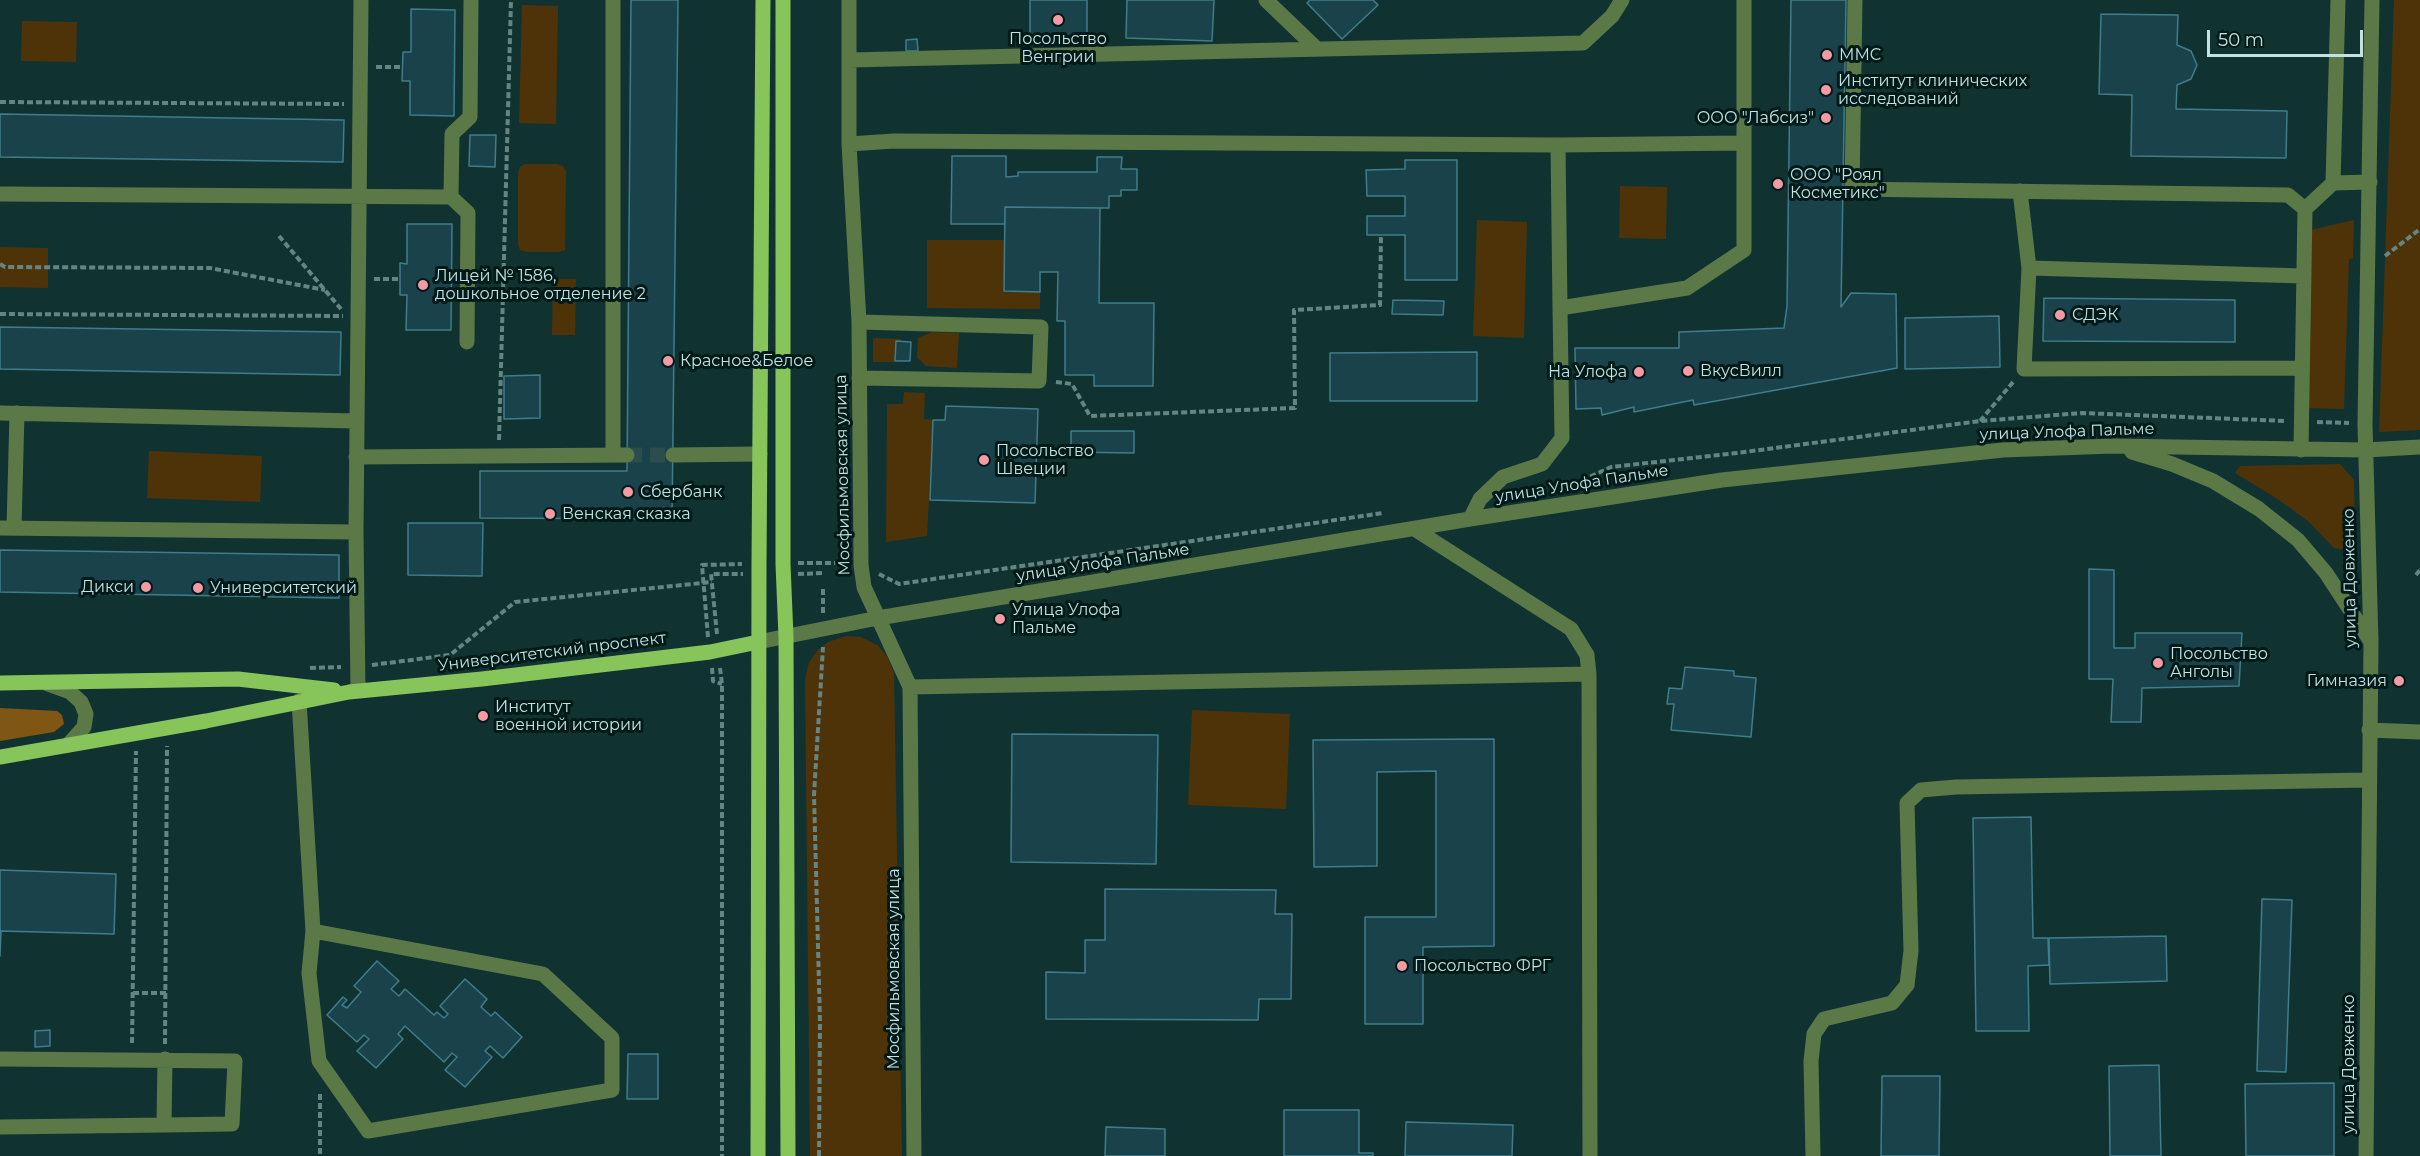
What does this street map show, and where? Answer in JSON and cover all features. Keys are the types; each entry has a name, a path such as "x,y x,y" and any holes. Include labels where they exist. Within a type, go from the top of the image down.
{"main road":[{"path":"758,1156 758,642 763,0"},
{"path":"783,0 783,564 786,637 788,1156"},
{"name":"Университетский проспект","path":"0,756 250,712 354,691 493,678 710,651 758,642"},
{"name":"Университетский проспект","path":"0,683 48,684 238,679 354,691"}],"street":[{"path":"354,691 357,197 361,0"},
{"path":"451,197 452,134 470,117 471,0"},
{"path":"356,457 620,455 613,0"},
{"name":"Мосфильмовская улица","path":"849,0 849,144 859,322 861,565 864,587 910,687 914,1156"},
{"path":"1266,0 1317,49"},
{"path":"849,60 1584,43 1612,16 1622,0"},
{"path":"1560,308 1687,288 1744,250 1744,0"},
{"path":"1855,0 1852,189 2288,195 2305,209"},
{"path":"2333,183 2338,0"},
{"name":"улица Довженко","path":"2366,1156 2371,642 2365,450 2372,0"},
{"path":"849,144 906,141 1558,145 1743,143"},
{"path":"1470,519 1480,499 1503,477 1542,464 1562,438 1558,145"},
{"path":"2301,450 2305,209 2333,183 2370,182"},
{"path":"2020,191 2029,268 2024,369 2302,368"},
{"path":"0,194 451,197 468,213 467,342"},
{"path":"2029,268 2303,276"},
{"path":"859,322 1041,327 1039,381 859,378"},
{"path":"0,412 356,421"},
{"path":"16,413 7,528 356,532"},
{"path":"2113,446 2172,464 2213,481 2259,509 2298,540 2326,573 2371,642"},
{"name":"улица Улофа Пальме","path":"758,642 878,618 1416,530 1470,519 1722,480 2003,450 2113,446 2301,450 2420,447"},
{"path":"673,454 760,454"},
{"path":"1416,530 1571,629 1587,655 1589,674 1590,1156"},
{"path":"910,687 1589,674"},
{"path":"48,684 70,692 81,702 86,714 84,726 68,744"},
{"path":"299,701 313,931 309,973 319,1061 368,1131 612,1090 612,1038 543,974 313,931"},
{"path":"2369,730 2420,732"},
{"path":"1813,1156 1811,1061 1814,1034 1824,1020 1892,1003 1907,985 1911,951 1906,803 1921,790 1956,787 2368,780"},
{"path":"0,1059 235,1061 232,1124 0,1127"},
{"path":"164,1125 165,1059"}],"path":[{"path":"498,456 511,0"},
{"path":"371,67 403,67"},
{"path":"0,102 359,104"},
{"path":"2384,257 2420,229"},
{"path":"1039,381 1072,384 1090,416 1294,408 1294,310 1380,305 1380,235"},
{"path":"0,314 347,316 279,236"},
{"path":"0,264 5,267"},
{"path":"0,269 5,267 210,267 325,290"},
{"path":"368,279 400,279"},
{"path":"1980,421 2024,369"},
{"path":"2310,422 2346,423"},
{"path":"702,565 706,622"},
{"path":"2416,575 2420,570"},
{"path":"450,655 515,602 712,582"},
{"path":"819,1156 820,1022 814,795 823,658"},
{"path":"722,1156 723,684"},
{"path":"165,1059 167,745"},
{"path":"132,1059 136,750"},
{"path":"132,993 166,993"},
{"path":"319,1061 320,1156"}],"shaded area":[{"path":"2394,0 2420,0 2420,430 2379,432"},
{"path":"522,5 558,6 556,124 519,123"},
{"path":"22,21 77,22 76,62 21,61"},
{"path":"525,164 557,164 563,166 566,171 565,250 527,252 520,250 518,244 518,173 520,167"},
{"path":"1620,186 1667,187 1666,239 1619,238"},
{"path":"1477,220 1527,222 1524,338 1473,336"},
{"path":"2354,220 2353,258 2349,259 2344,409 2305,408 2310,230"},
{"path":"927,240 1005,240 1004,291 1040,292 1040,309 927,308"},
{"path":"0,247 48,248 48,288 0,287"},
{"path":"553,279 576,279 575,335 552,335"},
{"path":"932,332 959,333 957,368 926,366 917,357 918,338"},
{"path":"873,338 901,339 901,342 896,342 895,362 873,362"},
{"path":"904,392 925,393 924,419 933,420 927,536 886,542 887,404 903,404"},
{"path":"149,451 262,456 260,502 147,498"},
{"path":"2340,464 2354,480 2355,541 2346,550 2334,548 2308,521 2235,473 2240,466"},
{"path":"846,636 861,637 877,645 887,656 894,673 902,1156 810,1156 805,680 809,662 818,650 828,642"},
{"path":"0,708 57,711 62,715 64,724 54,732 0,741"},
{"path":"1192,710 1290,714 1286,809 1188,805"}],"building":[{"path":"631,0 678,0 672,519 480,518 480,471 627,471"},
{"name":"Посольство Венгрии","path":"1030,0 1087,0 1087,41 1030,41"},
{"path":"1127,0 1214,0 1212,41 1126,38"},
{"path":"1310,0 1373,0 1378,5 1342,39 1307,3"},
{"path":"1791,0 1846,0 1841,307 1851,293 1896,294 1897,368 1694,405 1693,400 1634,412 1634,407 1602,415 1601,408 1576,409 1575,348 1679,348 1679,332 1784,328 1787,306"},
{"path":"411,9 455,10 454,116 410,115 410,81 402,81 403,52 411,52"},
{"path":"2101,14 2178,15 2177,45 2191,51 2197,65 2191,79 2177,85 2176,109 2287,111 2286,158 2131,156 2132,95 2099,94"},
{"path":"917,39 918,51 906,51 906,40"},
{"path":"0,114 344,120 343,162 0,157"},
{"path":"470,135 496,135 495,167 469,166"},
{"path":"952,156 1006,156 1006,177 1018,176 1018,172 1097,172 1097,157 1122,157 1121,169 1137,169 1137,190 1121,190 1121,196 1109,196 1109,208 1005,207 1005,224 951,224"},
{"path":"1405,160 1457,160 1457,280 1405,280 1405,235 1367,235 1367,216 1405,216 1405,196 1367,196 1366,170 1405,169"},
{"path":"1005,207 1100,208 1099,303 1154,303 1153,386 1094,386 1094,375 1065,375 1065,321 1057,321 1058,272 1040,272 1040,292 1004,291"},
{"path":"407,224 452,224 451,330 406,330 407,295 400,295 400,263 407,264"},
{"path":"2044,298 2235,300 2235,342 2043,341"},
{"path":"1393,300 1444,301 1443,315 1392,314"},
{"path":"1999,316 2000,367 1905,369 1905,318"},
{"path":"0,327 341,332 340,375 0,369"},
{"path":"896,341 911,342 910,361 895,361"},
{"path":"1477,352 1477,401 1330,401 1330,353"},
{"path":"540,375 540,418 504,419 504,376"},
{"name":"Посольство Швеции","path":"946,406 1038,409 1035,503 930,500 933,420 945,420"},
{"path":"1071,431 1134,431 1134,453 1071,452"},
{"path":"408,523 483,523 482,576 408,575"},
{"path":"0,550 339,555 339,598 0,592"},
{"path":"2089,569 2114,570 2114,648 2135,648 2135,633 2242,633 2239,686 2142,688 2141,722 2111,722 2113,679 2089,679"},
{"path":"1685,667 1734,671 1734,676 1756,678 1751,737 1671,730 1674,704 1667,704 1669,688 1682,689"},
{"path":"1012,734 1158,735 1156,864 1011,862"},
{"path":"1494,739 1494,946 1423,947 1423,1024 1365,1024 1365,917 1436,917 1436,771 1377,772 1377,866 1314,867 1313,740"},
{"path":"2031,817 2033,938 2048,938 2049,965 2028,966 2029,1031 1976,1031 1973,818"},
{"path":"0,870 116,874 114,934 1,931 0,956"},
{"path":"1105,889 1276,890 1275,914 1292,914 1291,999 1259,999 1258,1020 1046,1019 1046,972 1085,973 1085,940 1105,940"},
{"path":"2262,899 2292,900 2286,1072 2257,1071"},
{"path":"2166,936 2167,981 2050,984 2049,938"},
{"path":"377,961 399,981 391,989 399,996 405,989 434,1015 437,1012 444,1018 448,1014 440,1006 465,979 487,999 481,1007 491,1016 495,1012 522,1037 503,1058 490,1046 485,1051 492,1057 465,1087 445,1070 457,1057 452,1053 444,1062 405,1026 398,1034 403,1039 376,1068 357,1051 369,1039 364,1035 357,1042 327,1015 343,997 347,1000 342,1005 347,1008 361,992 354,986"},
{"path":"50,1030 50,1046 35,1047 35,1031"},
{"path":"628,1054 658,1054 658,1099 627,1099"},
{"path":"2159,1065 2161,1156 2110,1156 2109,1066"},
{"path":"1882,1076 1940,1076 1939,1156 1881,1156"},
{"path":"2334,1083 2334,1156 2246,1156 2245,1084"},
{"path":"1284,1110 1359,1110 1359,1153 1373,1153 1373,1156 1284,1156"},
{"path":"1406,1122 1513,1125 1512,1156 1405,1156"},
{"path":"1106,1127 1165,1129 1165,1156 1105,1156"}],"tunnel":[{"path":"627,455 673,455"}],"place":[{"name":"Посольство Венгрии","path":"1058,20"},
{"name":"ММС","path":"1827,55"},
{"name":"Институт клинических исследований","path":"1826,90"},
{"name":"ООО \"Лабсиз\"","path":"1826,118"},
{"name":"ООО \"Роял Косметикс\"","path":"1778,184"},
{"name":"Лицей № 1586, дошкольное отделение 2","path":"423,285"},
{"name":"СДЭК","path":"2060,315"},
{"name":"Красное&Белое","path":"668,361"},
{"name":"ВкусВилл","path":"1688,371"},
{"name":"На Улофа","path":"1639,372"},
{"name":"Посольство Швеции","path":"984,460"},
{"name":"Сбербанк","path":"628,492"},
{"name":"Венская сказка","path":"550,514"},
{"name":"Дикси","path":"146,587"},
{"name":"Университетский","path":"198,588"},
{"name":"Улица Улофа Пальме","path":"1000,619"},
{"name":"Посольство Анголы","path":"2158,663"},
{"name":"Гимназия","path":"2399,681"},
{"name":"Институт военной истории","path":"483,716"},
{"name":"Посольство ФРГ","path":"1402,966"}]}
